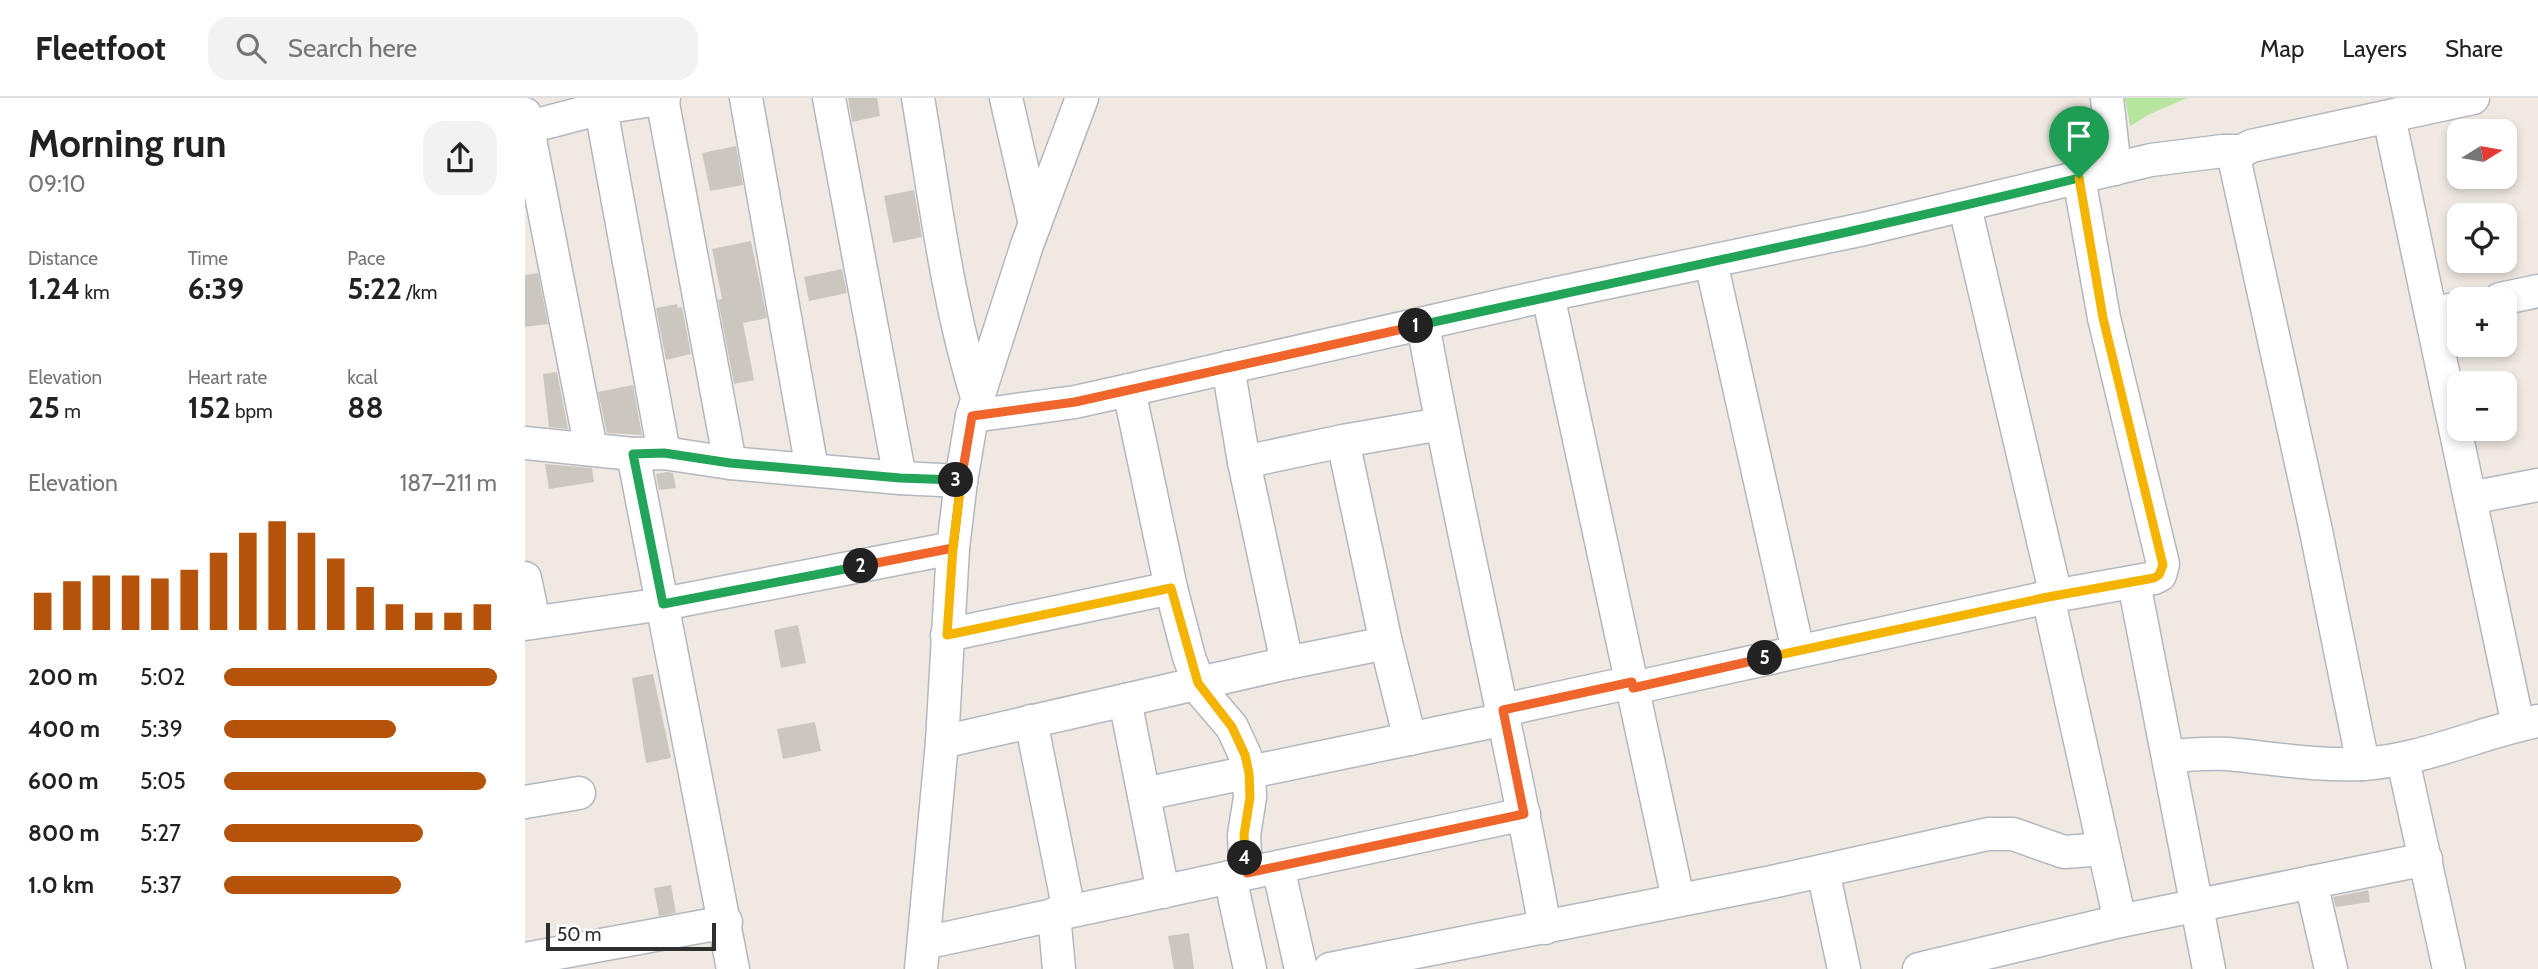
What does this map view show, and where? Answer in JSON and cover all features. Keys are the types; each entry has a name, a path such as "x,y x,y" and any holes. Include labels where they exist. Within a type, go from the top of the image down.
{"street":[{"path":"591,449 526,123 601,103 663,98 730,463"},
{"path":"746,98 812,469"},
{"path":"829,98 900,478"},
{"path":"918,98 950,284 975,407"},
{"path":"1006,98 1035,224"},
{"path":"1082,98 1035,224 975,407 961,481 953,548 943,742 916,961 1061,912 1524,814"},
{"path":"2108,98 2115,169"},
{"path":"975,407 1075,402 1548,295 1965,206 2151,160 2239,152 2251,146 2473,98"},
{"path":"601,103 664,453"},
{"path":"2169,756 2225,754 2291,762 2363,764 2403,760 2528,723 2470,498 2445,311 2389,117"},
{"path":"2239,152 2235,162 2316,531 2363,764"},
{"path":"1144,794 1410,739 1632,685 2052,596 2134,583 2159,575 2163,565 2103,318 2079,178"},
{"path":"1965,206 2052,596 2120,921"},
{"path":"1711,262 1798,651"},
{"path":"2517,295 2538,291"},
{"path":"1548,295 1678,899"},
{"path":"1423,324 1441,424 1504,715 1545,928"},
{"path":"1228,367 1244,462 1287,663"},
{"path":"1129,390 1171,588 1198,683 1241,742 1249,773 1250,797 1238,875 1250,969"},
{"path":"1244,462 1441,424"},
{"path":"1343,441 1386,643 1410,739"},
{"path":"525,442 633,454 664,453 730,463 961,481"},
{"path":"633,454 733,969"},
{"path":"2470,498 2538,485"},
{"path":"525,578 530,623 663,604 953,548"},
{"path":"2134,583 2209,969"},
{"path":"947,635 1171,588"},
{"path":"943,742 1386,643"},
{"path":"1125,700 1163,892"},
{"path":"1031,721 1061,912 1059,969"},
{"path":"2403,760 2449,969"},
{"path":"525,802 579,793"},
{"path":"1331,969 1823,871 1988,834 2013,834 2064,852 2104,849"},
{"path":"1936,967 2120,921 2426,859"},
{"path":"1278,867 1301,969"},
{"path":"1823,871 1844,969"},
{"path":"2311,882 2331,969"},
{"path":"525,959 726,922"}],"green space":[{"path":"2125,98 2187,98 2130,126"}],"building":[{"path":"848,98 877,98 880,116 852,122"},
{"path":"736,146 743,185 710,191 702,153"},
{"path":"914,190 922,237 893,243 884,196"},
{"path":"751,241 767,318 743,323 754,380 734,384 718,300 722,299 712,249"},
{"path":"842,269 847,293 809,301 804,277"},
{"path":"538,273 548,324 525,327 525,275"},
{"path":"677,304 678,308 682,307 691,354 666,360 656,308"},
{"path":"557,372 568,429 549,427 543,374"},
{"path":"633,385 642,435 607,433 598,392"},
{"path":"545,464 592,468 594,482 549,489"},
{"path":"673,473 676,488 659,490 656,474"},
{"path":"798,625 806,663 781,668 774,630"},
{"path":"653,674 671,758 646,763 632,678"},
{"path":"815,722 821,751 783,759 777,729"},
{"path":"671,885 676,913 659,916 654,888"},
{"path":"2368,890 2370,902 2336,907 2333,897"},
{"path":"1189,933 1194,969 1174,969 1168,936"}],"route":[{"path":"2079,178 1864,229 1548,295 1075,402 972,416 953,548 663,604 633,454 664,453 730,463 961,481 953,548 947,635 1171,588 1198,683 1202,692 1232,727 1245,755 1250,797 1244,835 1247,873 1524,814 1503,710 1632,682 1633,688 2048,597 2134,583 2159,575 2163,565 2103,318 2079,178"}]}
